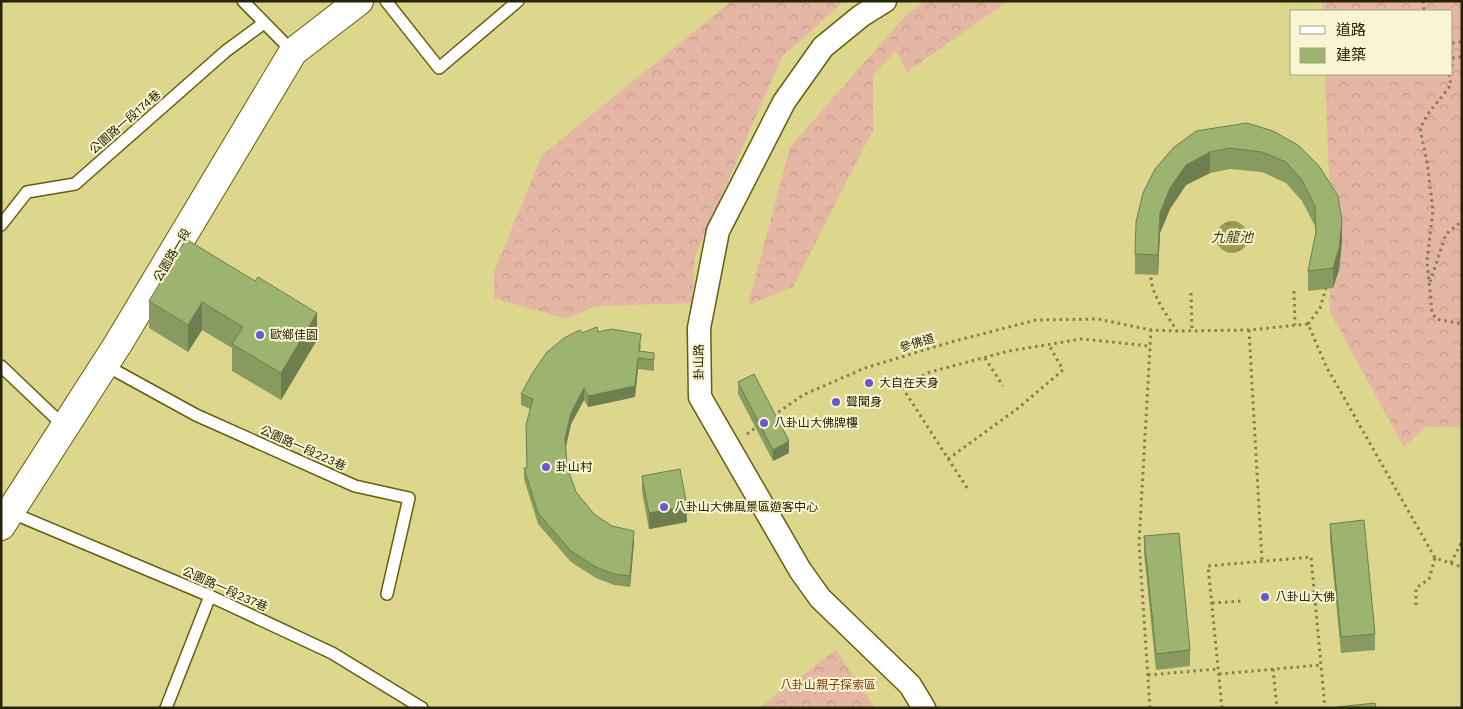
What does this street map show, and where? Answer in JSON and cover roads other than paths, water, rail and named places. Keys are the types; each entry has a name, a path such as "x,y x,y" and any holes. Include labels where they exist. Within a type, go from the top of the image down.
{"main road":[{"name":"公園路一段","path":"6,519 104,365 293,52 359,1"}],"street":[{"name":"卦山路","path":"885,1 861,16 823,48 784,102 718,231 699,328 700,397 800,570 820,598 910,685 924,708"}],"lane":[{"path":"243,1 293,52"},
{"path":"386,1 439,68 518,1"},
{"name":"公園路一段174巷","path":"1,225 27,192 75,184 226,51 264,23"},
{"name":"公園路一段223巷","path":"104,365 196,415 355,486 408,498 387,594"},
{"path":"1,366 64,427"},
{"name":"公園路一段237巷","path":"6,519 210,596 332,653 422,708"},
{"path":"166,708 210,596"}],"water":[{"name":"九龍池","path":"1232,221 1238,222 1243,226 1247,231 1247,243 1243,248 1238,252 1232,253 1226,252 1221,248 1217,243 1216,237 1217,231 1221,226 1226,222"}],"place":[{"name":"歐鄉佳園","path":"260,335"},
{"name":"大自在天身","path":"869,383"},
{"name":"聲聞身","path":"836,402"},
{"name":"八卦山大佛牌樓","path":"764,423"},
{"name":"卦山村","path":"546,467"},
{"name":"八卦山大佛風景區遊客中心","path":"664,507"},
{"name":"八卦山大佛","path":"1265,597"}],"park label":[{"name":"八卦山親子探索區","path":"828,685"}]}
